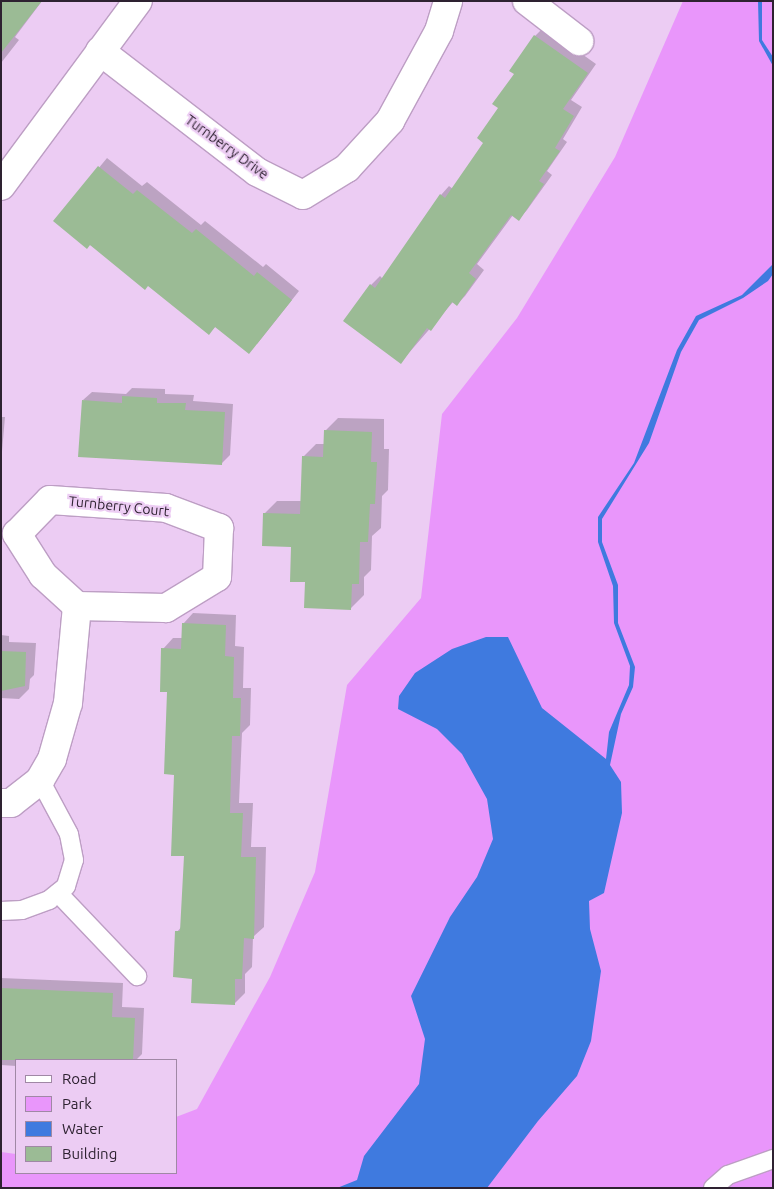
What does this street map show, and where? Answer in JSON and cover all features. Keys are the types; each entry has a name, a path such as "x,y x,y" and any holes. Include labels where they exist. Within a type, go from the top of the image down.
{"street":[{"path":"1,186 138,1"},
{"name":"Turnberry Drive","path":"100,51 257,172 303,195 347,168 390,121 439,32 448,1"},
{"path":"527,1 579,41"},
{"name":"Turnberry Court","path":"50,500 166,508 219,528 217,577 166,608 77,606 43,575 17,534 50,500"},
{"path":"1,803 11,803 40,780 52,759 68,702 77,606"}],"lane":[{"path":"1,911 22,910 49,900 66,886 74,860 69,834 40,780"},
{"path":"58,893 137,976"},
{"path":"712,1188 728,1175 773,1159"}],"green space":[{"path":"683,1 773,1 773,1188 1,1188 1,1152 15,1154 15,1174 178,1174 178,1116 197,1109 270,977 315,872 347,685 421,598 442,414 517,318 615,157"}],"water":[{"path":"758,1 762,1 762,40 773,57 773,66 759,41"},
{"path":"773,264 773,274 768,281 743,298 699,320 681,352 649,443 602,519 602,542 618,585 618,623 635,667 633,687 621,714 610,765 621,782 622,813 604,893 589,901 590,929 601,971 591,1041 577,1076 538,1121 487,1188 337,1188 357,1180 364,1156 419,1084 425,1039 411,996 450,917 477,877 493,839 487,799 462,754 437,729 398,709 399,696 415,673 452,649 486,637 508,637 542,708 606,759 609,732 629,685 630,666 614,623 613,586 598,542 598,517 634,463 677,350 696,316 742,295"}],"building":[{"path":"1,1 42,1 1,53"},
{"path":"534,35 588,73 563,109 574,116 555,148 560,151 539,181 544,184 519,221 511,215 469,273 476,279 457,306 452,302 431,331 427,328 401,364 343,321 370,284 375,288 440,194 445,198 483,143 477,138 498,108 492,104 514,74 509,71"},
{"path":"98,166 133,194 137,190 192,233 196,229 254,276 257,272 292,300 249,354 215,327 209,335 148,286 145,290 90,245 87,249 53,221"},
{"path":"122,396 157,398 157,403 186,403 185,410 225,412 222,465 78,457 82,400 122,403"},
{"path":"324,430 372,432 371,462 377,462 375,504 370,504 368,542 360,542 359,584 352,584 351,610 304,608 305,582 290,582 291,547 262,546 263,513 300,514 302,456 323,457"},
{"path":"182,623 226,625 225,656 234,657 233,698 241,698 240,736 232,736 230,813 243,813 241,857 256,857 254,939 244,938 242,979 235,979 235,1005 191,1003 192,979 173,977 175,931 180,931 184,856 171,856 174,775 164,774 167,692 160,692 161,648 181,649"},
{"path":"1,651 26,652 25,686 1,691"},
{"path":"1,988 113,993 112,1017 135,1018 133,1059 1,1060"}]}
